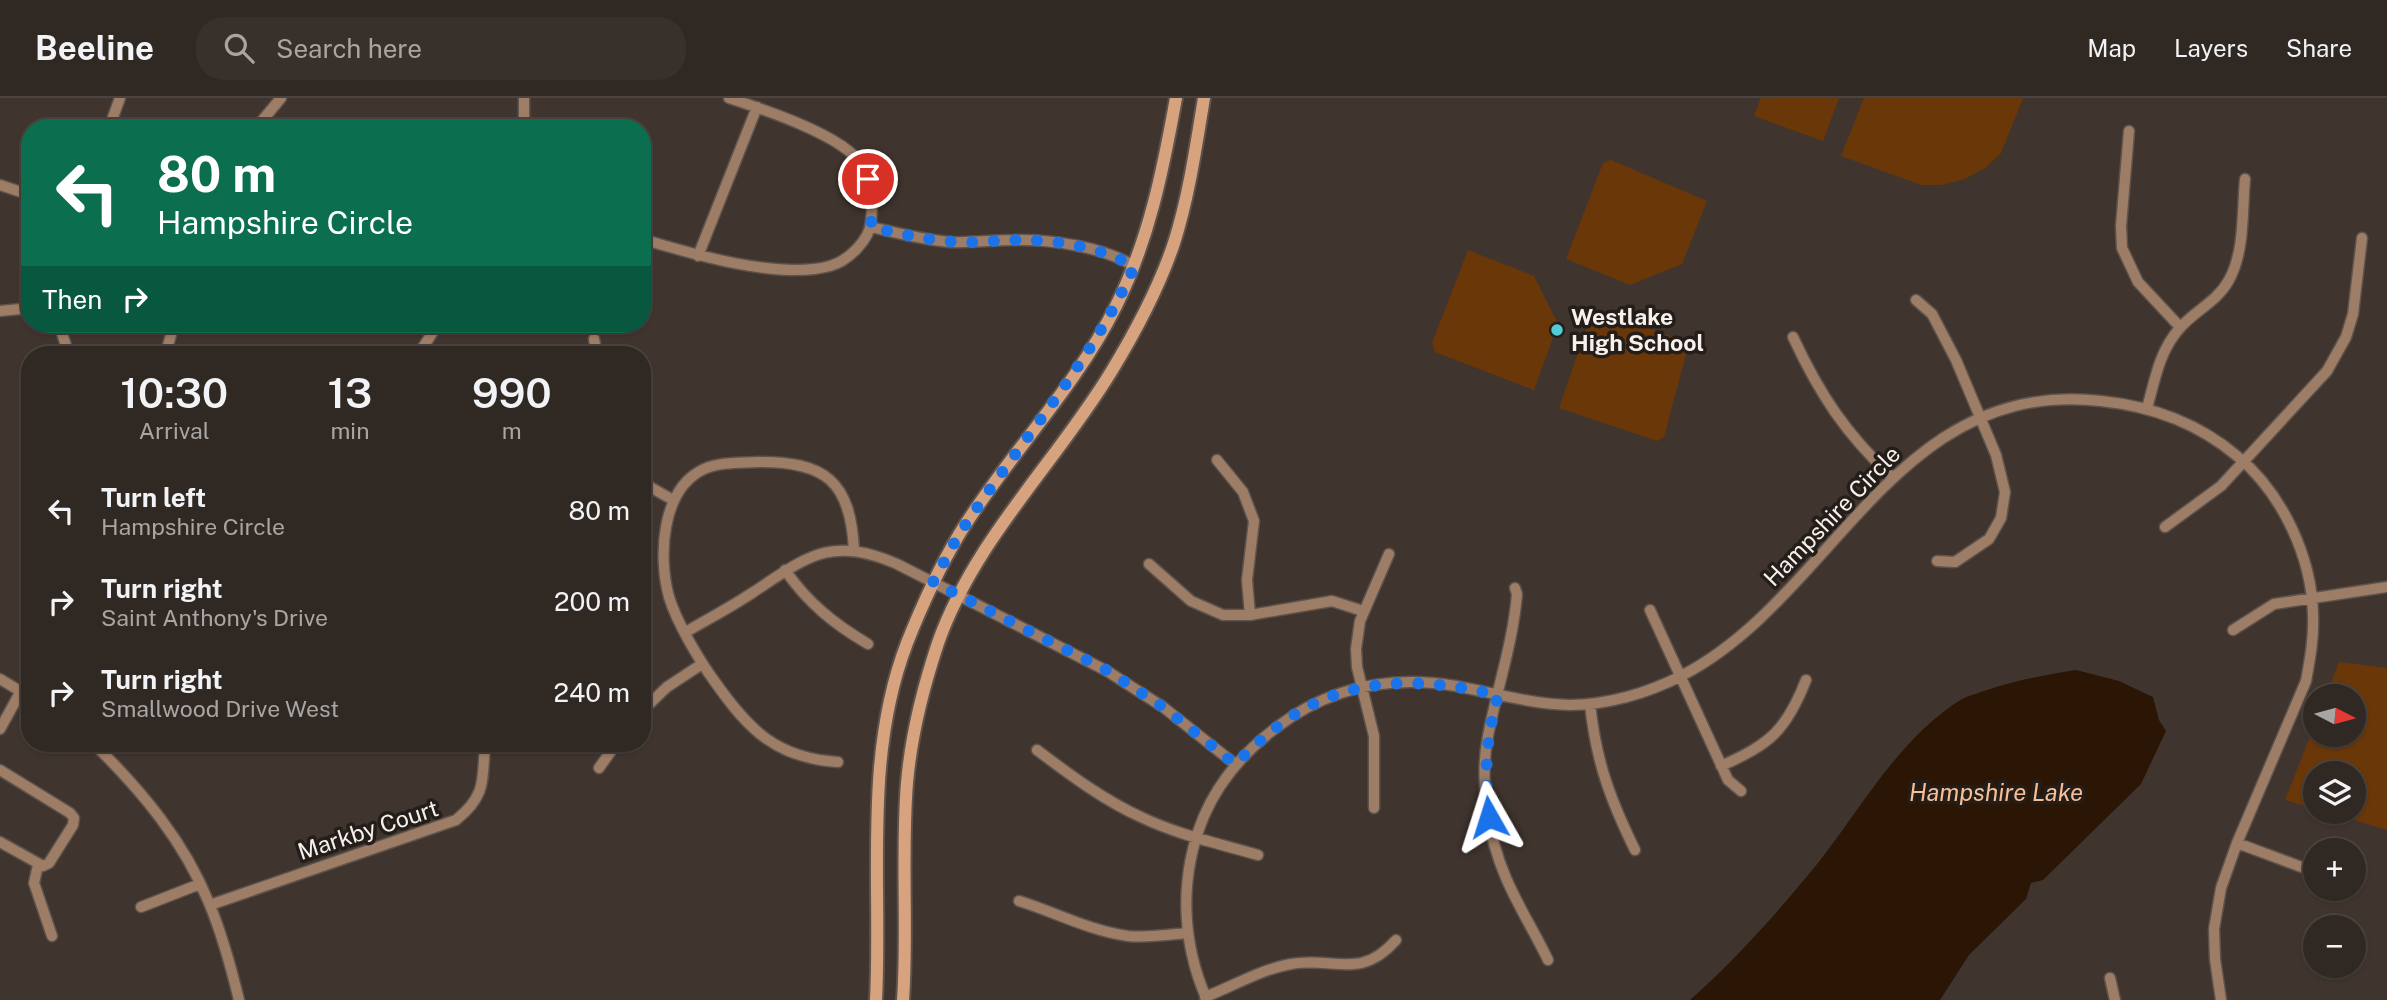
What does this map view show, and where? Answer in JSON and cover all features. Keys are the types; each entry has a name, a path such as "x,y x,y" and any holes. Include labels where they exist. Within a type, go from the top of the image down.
{"street":[{"path":"112,119 120,98"},
{"path":"264,119 281,98"},
{"path":"524,98 524,119"},
{"path":"651,242 698,256 758,266 809,270 847,258 860,245 871,227 872,194 858,160 834,142 757,107 729,98"},
{"path":"876,1000 880,760 889,708 907,645 933,582 960,533 1083,362 1115,308 1134,267 1161,182 1176,98"},
{"path":"903,1000 905,836 912,747 918,712 939,642 977,560 1015,503 1110,374 1143,316 1174,243 1188,188 1204,98"},
{"path":"698,256 757,107"},
{"path":"2129,131 2121,226 2122,248 2138,282 2180,327"},
{"path":"2147,408 2159,362 2180,327 2213,300 2233,270 2240,240 2245,179"},
{"path":"0,185 21,192"},
{"path":"871,227 948,242 1053,242 1110,255 1134,267"},
{"path":"2165,527 2213,492 2244,462 2333,363 2346,337 2353,314 2362,238"},
{"path":"1916,300 1928,309 1941,327 1981,418 2003,479 2005,492 2001,518 1994,533 1981,546 1955,562 1937,561"},
{"path":"0,311 21,309"},
{"path":"1793,337 1839,420 1859,445 1892,477"},
{"path":"594,339 595,346"},
{"name":"Hampshire Circle","path":"1206,998 1194,968 1187,933 1187,878 1196,837 1211,802 1235,764 1292,716 1322,699 1361,686 1420,682 1545,703 1590,704 1635,694 1680,677 1740,638 1892,477 1925,450 1981,418 2019,406 2051,400 2082,399 2147,408 2203,432 2244,462 2274,497 2295,536 2308,578 2312,598 2313,633 2306,681 2237,843 2216,909 2215,959 2221,1000"},
{"path":"1217,460 1243,492 1254,521 1247,580 1250,615"},
{"path":"838,762 798,755 766,741 744,721 702,664 673,609 666,583 665,532 673,500 692,477 707,467 791,462 824,475 844,498 851,514 854,551"},
{"path":"651,487 673,500"},
{"path":"686,632 740,601 785,570 818,554 854,551 877,555 1108,671 1163,707 1235,764"},
{"path":"1374,808 1374,736 1361,686 1356,649 1363,611 1389,554"},
{"path":"1149,564 1184,596 1201,607 1229,616 1332,601 1363,611"},
{"path":"785,570 820,612 838,627 868,644"},
{"path":"2233,630 2274,604 2387,587"},
{"path":"1515,588 1517,594 1512,632 1487,738 1485,762 1492,833 1511,888 1548,960"},
{"path":"1650,610 1728,780 1741,791"},
{"path":"651,702 667,687 702,664"},
{"path":"0,679 21,692"},
{"path":"1721,766 1754,751 1773,737 1792,711 1806,680"},
{"path":"0,729 21,700"},
{"path":"1590,704 1605,783 1635,850"},
{"path":"1037,750 1128,811 1196,837 1258,855"},
{"path":"102,752 128,777 160,817 201,884 229,960 239,1000"},
{"name":"Markby Court","path":"210,905 456,820 477,800 482,787 484,752"},
{"path":"599,768 610,752"},
{"path":"0,770 74,818 73,825 49,863 43,866 0,842"},
{"path":"2237,843 2303,868"},
{"path":"38,865 34,883 52,936"},
{"path":"141,907 201,884"},
{"path":"1019,901 1101,930 1127,936 1187,933"},
{"path":"1206,998 1291,964 1337,965 1368,961 1381,955 1396,940"},
{"path":"2110,978 2115,1000"}],"shaded area":[{"path":"1761,98 1839,98 1823,141 1754,116"},
{"path":"1864,98 2023,98 2001,153 1985,168 1965,179 1941,185 1921,185 1841,156"},
{"path":"1611,160 1707,201 1682,264 1630,285 1566,259 1603,163"},
{"path":"1468,250 1534,276 1558,324 1534,390 1435,352 1432,343"},
{"path":"1615,315 1689,343 1664,437 1657,441 1559,408 1586,329"},
{"path":"2339,662 2387,668 2387,830 2366,824 2366,761 2303,761 2303,805 2285,800 2306,747 2366,747 2366,684 2331,684"}],"water":[{"name":"Hampshire Lake","path":"2076,670 2119,681 2153,697 2159,720 2166,731 2141,784 2043,880 2031,883 2026,899 1969,955 1940,1000 1690,1000 1773,916 1818,863 1883,774 1940,715 1962,699 1987,690"}],"place":[{"name":"Westlake High School","path":"1557,330"}],"route":[{"path":"868,179 872,194 871,227 948,242 1053,242 1123,259 1134,267 1115,308 1083,362 960,533 933,582 1108,671 1163,707 1235,764 1272,730 1292,716 1322,699 1361,686 1420,682 1498,695 1487,738 1485,762 1489,817"}]}
